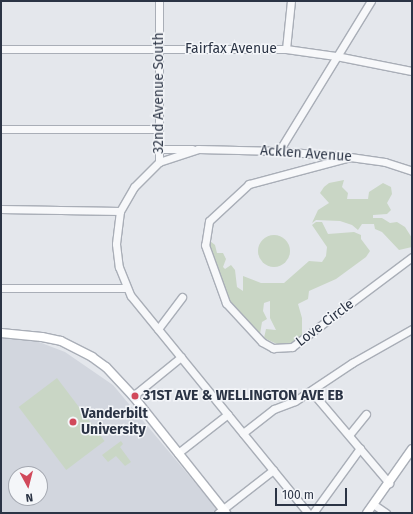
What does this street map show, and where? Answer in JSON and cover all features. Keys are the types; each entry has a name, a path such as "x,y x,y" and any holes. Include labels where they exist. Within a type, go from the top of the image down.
{"main road":[{"path":"1,333 42,337 79,350 106,367 133,396 222,512"},
{"path":"367,513 410,455"}],"street":[{"name":"32nd Avenue South","path":"159,1 157,129 159,162 134,187 120,211 116,233 117,258 126,288 158,330 308,513"},
{"path":"286,49 291,1"},
{"path":"279,151 371,1"},
{"name":"Fairfax Avenue","path":"1,49 286,49 336,56 412,71"},
{"path":"1,129 157,129"},
{"name":"Acklen Avenue","path":"158,149 279,151 350,157 385,162 412,171"},
{"name":"Acklen Avenue","path":"159,162 198,149"},
{"name":"Love Circle","path":"350,157 249,184 209,221 205,245 226,303 262,342 273,348 292,347 412,257"},
{"path":"1,209 120,211"},
{"path":"1,288 126,288"},
{"path":"158,330 182,297"},
{"path":"243,433 274,408 311,391 352,363 412,329"},
{"path":"133,396 181,358"},
{"path":"311,391 389,483"},
{"path":"178,453 228,414"},
{"path":"349,435 366,414"},
{"path":"313,513 360,448"},
{"path":"222,512 273,470"},
{"path":"373,504 386,513"}],"shaded area":[{"name":"Vanderbilt University","path":"1,337 39,342 65,352 113,385 217,509 212,513 1,513"}],"green space":[{"path":"344,180 342,187 348,193 347,199 368,199 369,192 383,183 391,187 392,194 387,203 391,210 387,214 373,215 373,218 382,218 390,223 397,222 405,227 412,238 412,247 399,250 382,232 375,229 374,224 362,224 358,230 352,225 340,221 316,220 312,223 318,210 329,203 320,193 324,187 329,183"},
{"path":"316,222 322,222 328,234 354,232 361,235 361,239 370,251 366,257 336,279 309,291 308,299 298,304 302,318 302,337 291,345 279,345 264,338 266,329 276,330 270,318 270,301 264,303 263,311 267,319 262,322 260,334 224,296 207,246 210,241 215,245 217,253 223,253 226,259 223,267 225,269 231,265 235,270 237,287 243,291 243,276 261,283 284,283 309,261 322,262 326,256 327,247 312,225"},
{"path":"271,235 277,235 287,242 290,251 289,257 283,264 277,267 271,267 261,260 258,254 258,248 265,238"},
{"path":"57,378 105,441 66,470 19,407"},
{"path":"121,441 123,444 120,447 131,462 125,466 116,456 108,462 102,455"}],"place":[{"name":"31ST AVE & WELLINGTON AVE EB","path":"135,396"},
{"name":"Vanderbilt University","path":"73,422"}]}
